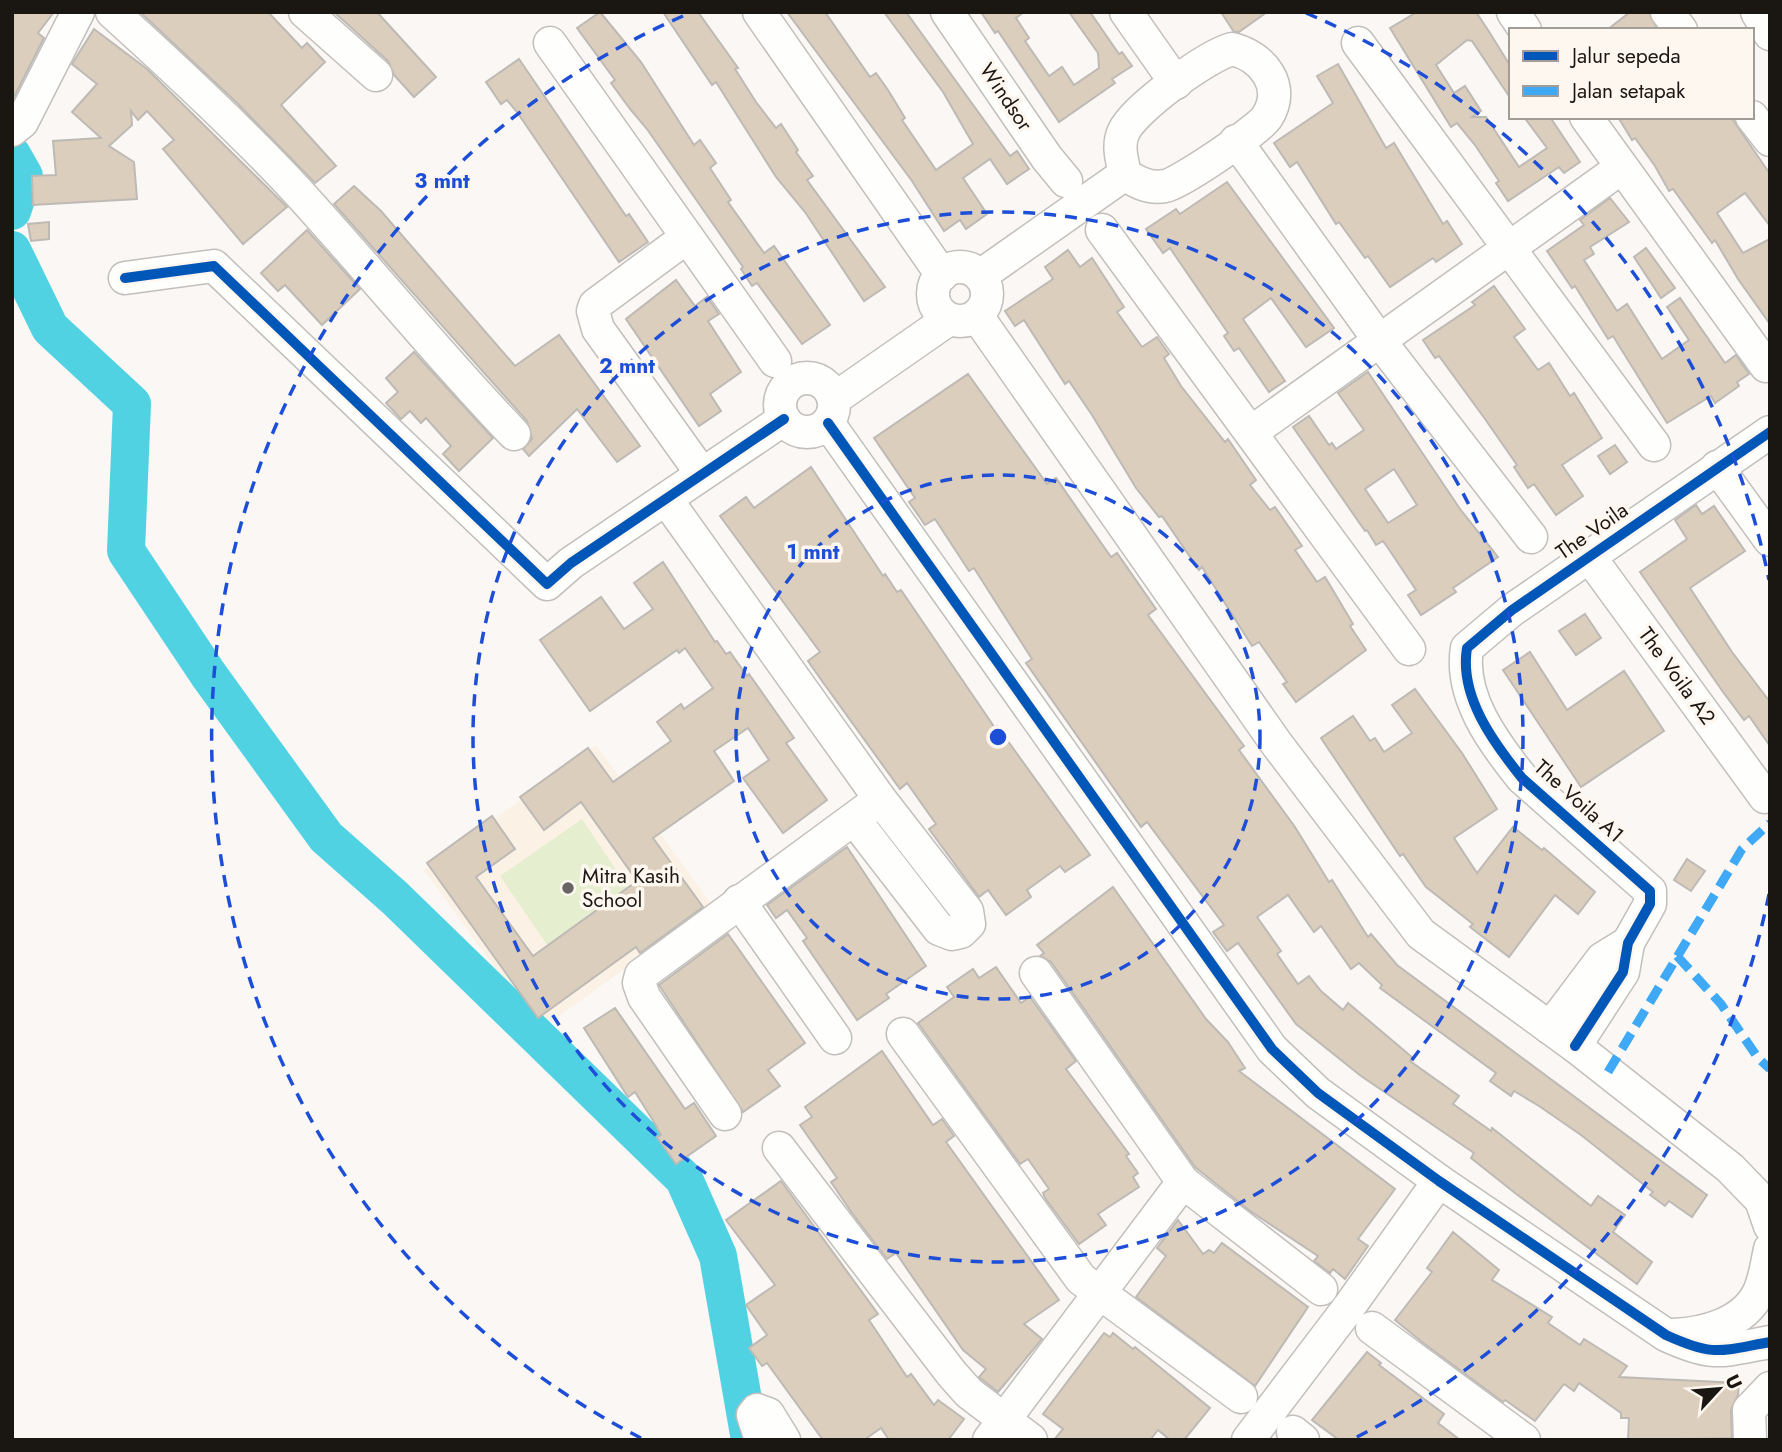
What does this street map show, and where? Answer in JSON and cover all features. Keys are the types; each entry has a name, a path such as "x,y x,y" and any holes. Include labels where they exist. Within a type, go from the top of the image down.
{"street":[{"path":"14,130 22,122 78,12"},
{"path":"113,12 206,97 289,183 454,372 514,434"},
{"path":"305,12 376,75"},
{"path":"759,12 951,304 1421,934 1446,955 1562,1037 1730,1168 1761,1200 1770,1226"},
{"name":"Windsor","path":"947,12 1047,158 1066,181"},
{"path":"1126,12 1176,83"},
{"path":"1513,12 1524,28"},
{"path":"1667,12 1679,28"},
{"path":"1757,12 1770,34"},
{"path":"550,43 775,361"},
{"path":"1358,43 1507,249 1654,445"},
{"path":"1223,51 1243,52 1259,61 1272,79 1271,110 1266,120 1180,182 1166,186 1138,183 1125,174 1120,149 1123,133 1132,118 1176,83 1215,54 1223,51"},
{"path":"1587,119 1766,366"},
{"path":"1754,119 1770,140"},
{"path":"1236,141 1379,340 1531,537"},
{"path":"1253,431 1621,168"},
{"path":"1125,174 979,276 987,292 983,310 951,304 828,401 822,429 805,432 790,426 784,419 780,400 786,387 801,378 828,401 1272,1049 1318,1093 1439,1181 1665,1335 1696,1349 1715,1352 1770,1342"},
{"path":"1102,230 1253,431 1409,649"},
{"path":"687,237 595,305 593,312 598,329 702,474"},
{"path":"125,278 214,266 547,584 571,563 784,419"},
{"name":"The Voila","path":"1467,681 1467,648 1512,610 1770,432"},
{"path":"1717,467 1770,540"},
{"path":"666,499 880,799 967,911 969,924 965,929 952,934 939,929 854,819"},
{"name":"The Voila A2","path":"1589,556 1765,797"},
{"name":"The Voila A1","path":"1467,681 1490,735 1522,778 1650,891 1650,904 1628,943 1602,959 1562,1037"},
{"path":"725,1114 644,997 639,983 648,967 880,799"},
{"path":"739,901 835,1038"},
{"path":"1036,973 1183,1182 1321,1289"},
{"path":"903,1034 1068,1262 1099,1294 1241,1397"},
{"path":"779,1148 951,1374 997,1430 1031,1440"},
{"path":"1730,1168 1770,1187"},
{"path":"1248,1440 1349,1307 1439,1181"},
{"path":"997,1430 1183,1182"},
{"path":"1665,1335 1713,1330 1739,1314 1758,1294 1770,1249"},
{"path":"1372,1328 1524,1440"},
{"path":"1751,1440 1748,1431 1749,1410 1770,1388"},
{"path":"761,1440 753,1423 753,1415 757,1410 768,1413 784,1440"}],"shaded area":[{"name":"Mitra Kasih School","path":"596,745 712,905 540,1030 424,870"}],"green space":[{"path":"582,819 640,905 559,962 500,876"}],"building":[{"path":"12,12 54,12 38,33 44,38 12,101"},
{"path":"140,12 268,12 302,48 307,43 325,62 281,105 336,166 315,183 237,103"},
{"path":"334,12 377,12 436,77 414,97 394,75 388,61"},
{"path":"600,12 641,62 694,145 700,140 716,163 710,168 731,200 728,202 764,253 774,246 830,325 802,344 757,283 752,286 741,269 743,267 647,129 611,83 615,80 577,28"},
{"path":"663,12 698,12 738,68 735,69 756,102 776,128 781,124 813,176 807,180 885,287 864,301 805,212 776,177 716,82 712,85"},
{"path":"787,12 825,12 870,77 876,73 888,90 905,118 902,120 936,170 973,144 943,92 884,12 906,12 1010,156 1017,151 1029,169 1007,184 990,159 963,178 987,214 966,229 960,220 944,231 912,181"},
{"path":"981,12 1024,12 1016,18 1029,38 1025,41 1049,76 1062,67 1074,85 1099,68 1098,53 1069,12 1090,12 1119,54 1122,52 1132,66 1112,79 1115,83 1059,122 998,31 995,33"},
{"path":"1221,12 1267,12 1239,32 1234,32"},
{"path":"1417,12 1476,12 1509,64 1509,96 1472,41 1467,40 1436,65 1454,93 1465,86 1481,111 1472,117 1486,117 1519,167 1547,148 1525,119 1551,119 1580,162 1564,173 1559,167 1508,201 1496,183 1499,181 1475,145 1457,123 1451,127 1390,28"},
{"path":"1630,12 1649,12 1657,28 1610,28"},
{"path":"94,29 147,69 287,207 243,244 163,149 174,140 147,111 138,120 131,111 132,125 109,146 134,162 137,199 33,205 32,176 56,175 53,141 101,138 72,112 97,84 72,64"},
{"path":"519,59 626,216 629,214 648,242 619,262 517,112 507,100 501,104 486,82"},
{"path":"1338,64 1386,148 1394,143 1443,224 1447,221 1462,244 1436,262 1433,258 1390,287 1339,222 1336,224 1297,162 1290,167 1274,143 1333,103 1317,76"},
{"path":"1619,119 1732,119 1770,174 1770,226 1745,193 1717,213 1743,253 1770,239 1770,324 1738,279 1715,240 1712,243 1673,189 1669,191 1635,138 1632,140"},
{"path":"1227,182 1334,328 1306,347 1271,298 1243,319 1285,381 1269,392 1239,348 1234,351 1224,336 1228,333 1170,248 1163,253 1146,229 1176,209 1180,214"},
{"path":"354,186 381,211 515,366 559,335 640,446 617,462 577,409 529,456 523,449 532,439 527,421 334,204"},
{"path":"1610,198 1629,222 1590,247 1594,254 1584,260 1617,311 1627,304 1662,359 1689,340 1667,307 1680,298 1725,363 1736,355 1749,374 1737,382 1739,386 1715,403 1711,396 1667,423 1613,336 1608,339 1575,286 1572,288 1547,251 1584,225 1580,220"},
{"path":"49,222 49,239 31,241 28,224"},
{"path":"307,230 360,289 322,325 285,285 278,291 261,273"},
{"path":"1646,248 1675,288 1661,298 1634,257"},
{"path":"1068,250 1080,267 1092,258 1124,307 1117,312 1142,347 1157,337 1169,354 1164,358 1181,386 1225,442 1228,439 1256,480 1250,485 1270,510 1275,507 1302,546 1295,550 1317,582 1325,577 1353,624 1350,626 1366,650 1296,702 1283,684 1287,682 1259,642 1252,646 1202,567 1199,570 1162,516 1159,517 1136,488 1092,415 1069,381 1065,384 1024,320 1015,326 1005,311 1053,279 1045,267"},
{"path":"676,280 695,306 707,297 719,314 708,321 741,372 710,394 721,411 699,426 626,319"},
{"path":"1494,286 1525,329 1514,337 1538,370 1549,363 1570,396 1574,393 1602,438 1562,465 1583,496 1556,515 1534,484 1528,488 1514,467 1517,465 1485,419 1439,356 1435,358 1423,340 1475,305 1472,302"},
{"path":"414,352 493,438 459,471 443,454 451,446 426,418 421,423 410,411 401,419 386,403 398,392 386,378"},
{"path":"1368,372 1460,509 1498,557 1453,588 1456,592 1421,615 1408,595 1416,590 1390,551 1383,541 1376,545 1367,530 1365,531 1293,427 1309,416 1329,445 1332,443 1336,449 1364,430 1338,393","holes":["1394,469 1417,505 1388,523 1365,489"]},
{"path":"968,374 1047,484 1056,478 1111,557 1117,553 1156,609 1148,615 1244,746 1239,750 1295,827 1329,882 1332,880 1368,937 1371,934 1397,965 1707,1195 1692,1217 1669,1201 1665,1206 1650,1195 1653,1192 1581,1135 1514,1091 1511,1096 1490,1081 1496,1073 1380,988 1382,985 1359,963 1351,969 1321,926 1314,932 1288,895 1257,917 1281,951 1277,954 1298,984 1309,976 1321,991 1343,1010 1348,1003 1413,1058 1410,1061 1459,1096 1453,1104 1491,1131 1492,1128 1591,1206 1598,1196 1625,1215 1613,1232 1652,1262 1637,1284 1471,1158 1474,1153 1361,1076 1296,1024 1238,943 1227,951 1213,932 1224,925 1147,822 1141,827 1026,663 1032,659 974,568 969,571 935,519 925,525 909,502 915,498 874,438"},
{"path":"1615,445 1627,462 1610,474 1598,456"},
{"path":"811,467 883,576 885,574 897,592 901,590 995,728 997,726 1090,855 1065,872 1060,866 1027,890 1031,897 1006,915 988,890 979,897 929,829 936,824 907,783 900,789 822,681 808,661 820,652 720,516 746,497 754,508"},
{"path":"1696,505 1702,514 1714,506 1745,551 1690,588 1732,652 1770,702 1770,746 1749,716 1744,720 1723,692 1640,572 1687,539 1675,520"},
{"path":"663,562 715,642 717,641 726,654 730,652 747,676 749,674 794,738 786,743 827,800 783,833 743,778 769,760 748,728 714,751 734,781 653,838 703,907 640,953 636,947 538,1018 427,863 492,816 515,849 476,877 533,956 637,881 581,802 544,830 520,797 588,748 613,782 671,741 657,722 681,704 684,709 713,688 685,648 679,653 677,650 590,711 540,640 601,597 624,629 653,609 634,583"},
{"path":"1585,614 1601,638 1576,655 1559,631"},
{"path":"1530,652 1567,710 1624,671 1664,731 1581,787 1503,670"},
{"path":"1415,689 1462,753 1497,809 1454,838 1477,873 1513,827 1542,850 1544,848 1595,892 1578,914 1555,895 1509,957 1470,927 1473,924 1426,887 1403,854 1400,856 1321,738 1353,716 1370,741 1375,738 1384,752 1412,733 1392,705"},
{"path":"847,847 926,966 886,994 889,998 857,1020 803,941 807,938 787,910 776,918 767,905"},
{"path":"1687,859 1705,871 1691,891 1674,880"},
{"path":"1113,887 1206,1019 1228,1042 1245,1068 1239,1071 1395,1189 1358,1239 1368,1246 1345,1279 1333,1269 1330,1273 1314,1261 1318,1256 1250,1211 1195,1167 1051,962 1040,956 1044,953 1037,945"},
{"path":"728,934 805,1043 768,1070 780,1086 743,1112 659,985"},
{"path":"996,967 1021,1003 1030,997 1076,1061 1066,1069 1129,1154 1126,1156 1138,1173 1133,1177 1139,1187 1098,1214 1106,1225 1079,1244 1045,1198 1043,1193 1049,1189 1028,1159 1020,1164 918,1023 954,997 947,987 973,969 979,978"},
{"path":"615,1008 685,1109 694,1103 716,1136 676,1164 657,1137 661,1135 635,1092 628,1097 584,1028"},
{"path":"882,1051 933,1125 942,1119 954,1136 946,1142 1059,1300 1024,1324 1042,1339 998,1392 979,1377 986,1369 963,1350 896,1253 887,1259 852,1213 831,1182 837,1178 800,1125 812,1117 805,1107"},
{"path":"781,1181 878,1314 869,1320 907,1377 911,1374 934,1405 938,1400 964,1419 948,1440 889,1440 881,1428 864,1440 823,1440 767,1363 762,1366 749,1348 767,1335 746,1305 775,1285 726,1220"},
{"path":"1178,1220 1203,1254 1209,1250 1214,1253 1222,1243 1308,1307 1255,1386 1136,1297 1166,1256 1157,1248"},
{"path":"1453,1232 1499,1270 1492,1280 1552,1317 1548,1323 1580,1345 1584,1339 1627,1366 1619,1377 1739,1383 1738,1395 1731,1410 1732,1438 1628,1440 1629,1418 1621,1418 1621,1413 1579,1383 1574,1391 1564,1384 1535,1421 1505,1400 1503,1402 1395,1320 1432,1272 1427,1268"},
{"path":"1104,1333 1110,1337 1113,1333 1133,1349 1135,1347 1210,1408 1184,1440 1170,1440 1158,1430 1150,1440 1054,1440 1063,1429 1043,1414"},
{"path":"1367,1352 1381,1363 1379,1365 1444,1414 1438,1423 1460,1440 1339,1440 1312,1420"}],"waterway":[{"path":"12,155 24,176 12,211"},
{"path":"12,250 50,328 132,404 126,551 208,674 326,837 395,898 684,1179 718,1256 750,1440"}],"marked path":[{"path":"1608,1072 1742,849 1770,823"},
{"path":"1677,956 1721,1004 1758,1058 1770,1069"}],"cycle path":[{"path":"125,278 214,266 547,584 571,563 784,419"},
{"path":"828,423 1272,1049 1318,1093 1439,1181 1666,1335 1695,1347 1717,1350 1770,1342"},
{"path":"1575,1046 1623,972 1628,943 1650,904 1650,891 1522,778 1511,764 1490,734 1473,701 1468,684 1467,648 1512,610 1770,432"}],"place":[{"name":"Mitra Kasih School","path":"568,888"}]}
